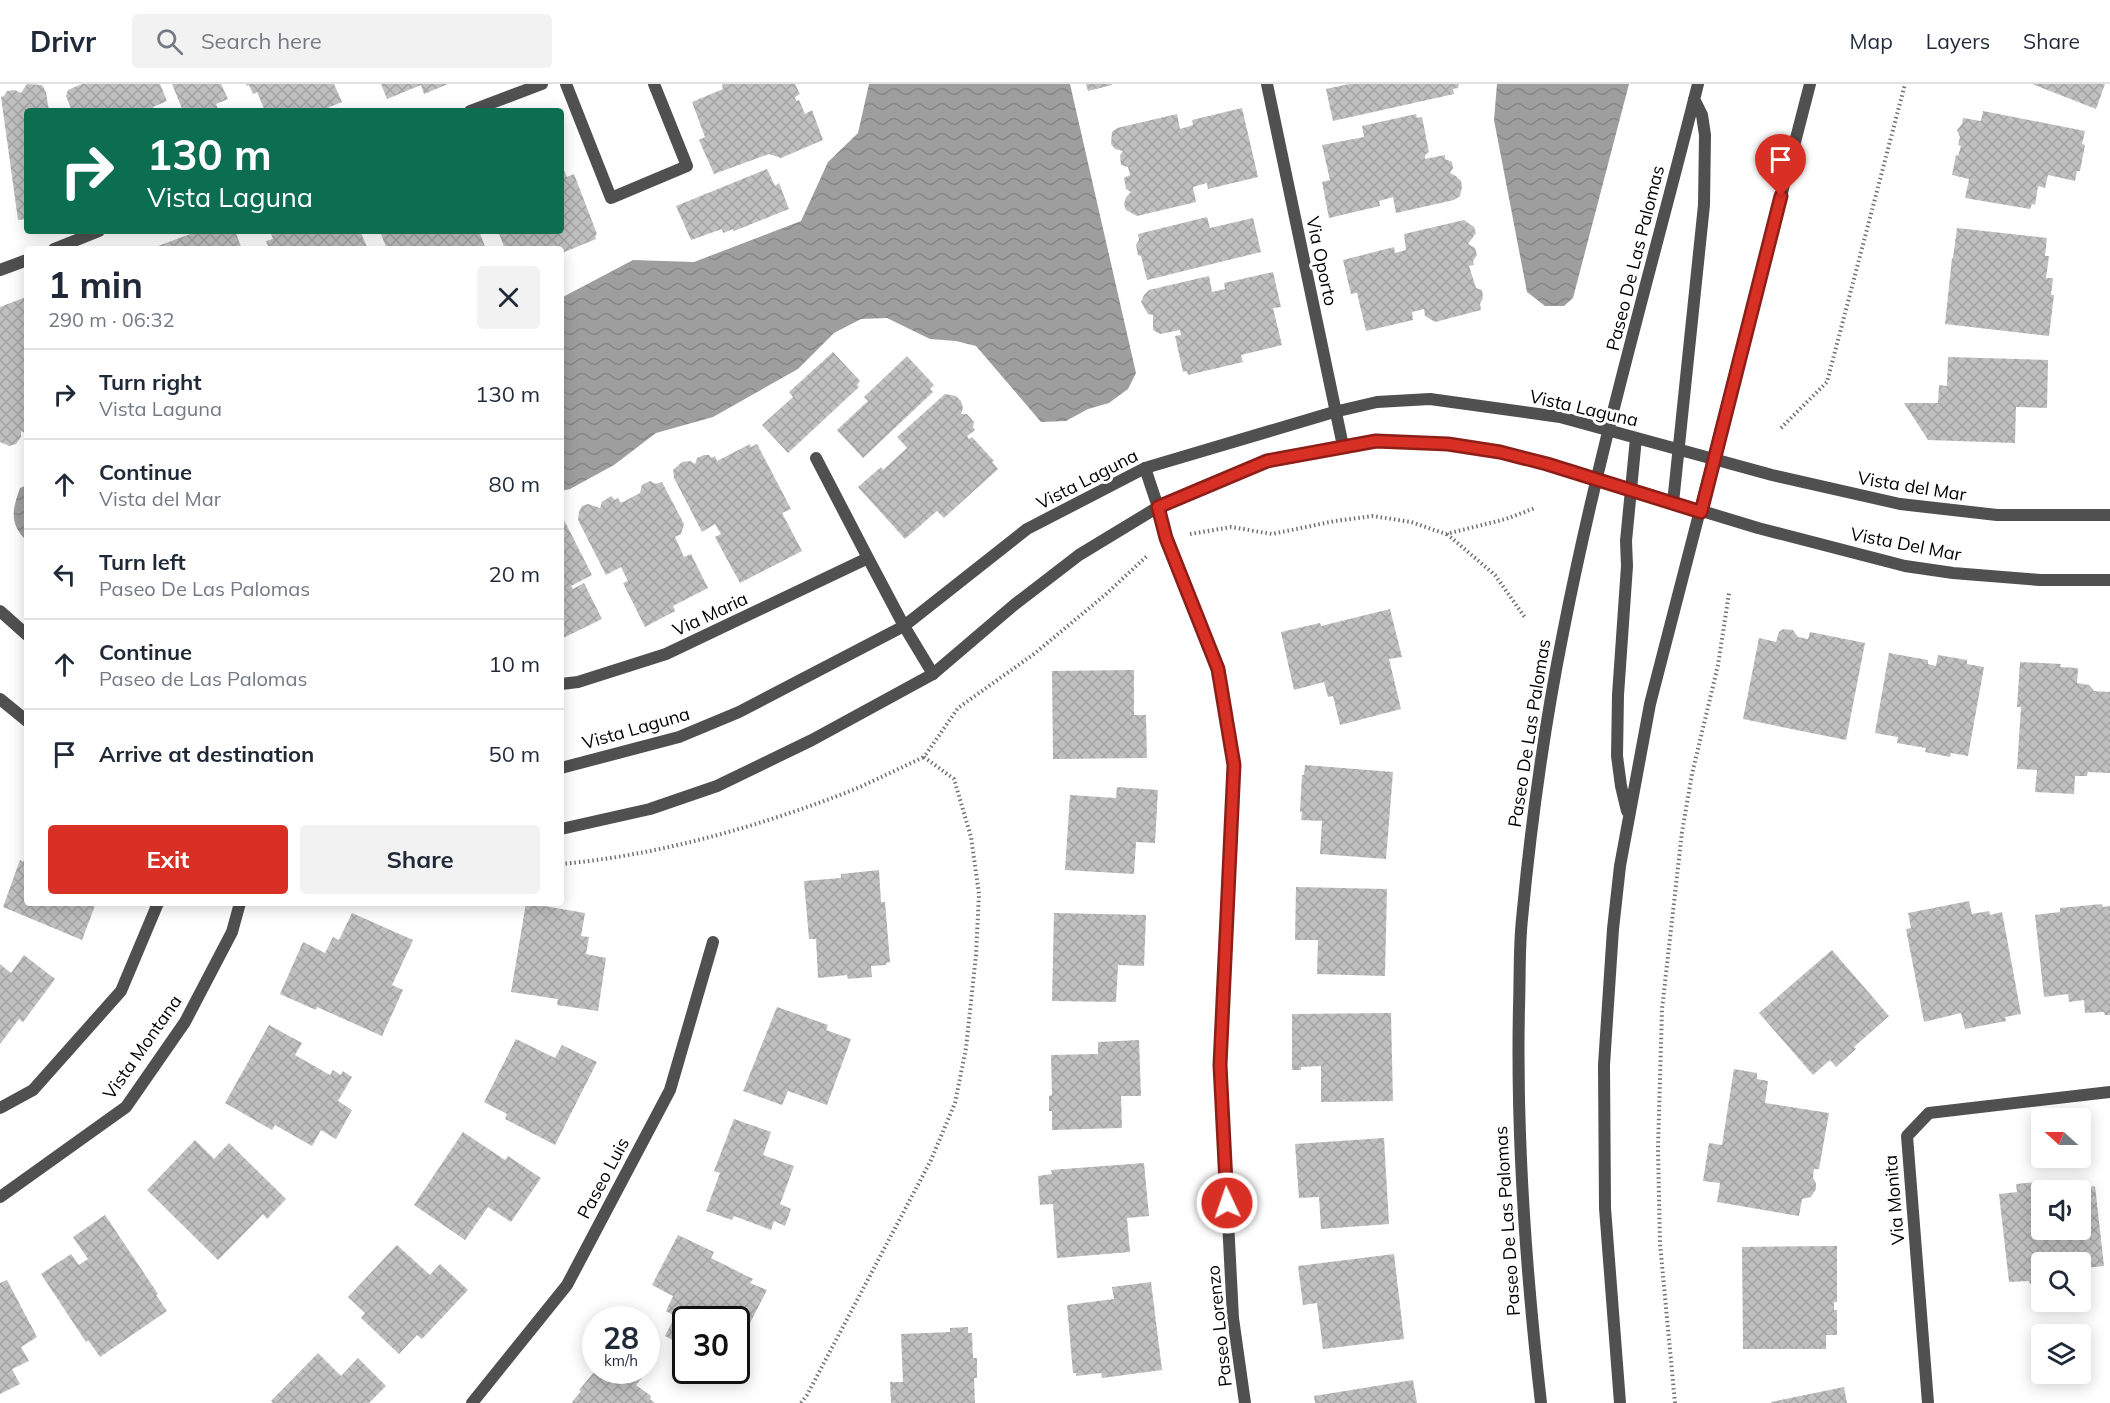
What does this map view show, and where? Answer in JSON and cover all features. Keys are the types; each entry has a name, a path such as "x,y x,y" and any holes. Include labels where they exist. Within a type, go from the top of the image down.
{"street":[{"path":"478,108 542,84"},
{"path":"566,84 611,198 687,166 654,84"},
{"name":"Via Oporto","path":"1267,84 1334,412 1343,446"},
{"name":"Paseo De Las Palomas","path":"1541,1403 1530,1309 1519,1128 1518,1054 1521,923 1535,802 1563,630 1597,480 1698,84"},
{"path":"1620,1403 1605,1208 1604,1065 1613,929 1628,815 1650,704 1810,84"},
{"path":"1673,503 1704,205 1705,135 1702,116 1694,99"},
{"path":"62,246 92,234"},
{"path":"0,270 24,261"},
{"name":"Vista Laguna","path":"564,767 679,737 739,712 904,626 1028,529 1145,468 1334,412 1377,402 1430,399 1541,413 1713,459"},
{"path":"1628,815 1621,786 1617,743 1618,695 1627,566 1626,541 1636,438"},
{"path":"564,828 650,809 717,786 812,740 933,674 1014,605 1079,555 1158,507 1267,461 1376,441 1448,444 1500,452 1547,464 1701,512"},
{"path":"816,458 904,626 933,674"},
{"name":"Vista del Mar","path":"1713,459 1828,489 1913,506 1997,515 2110,515"},
{"name":"Paseo Lorenzo","path":"1145,468 1166,538 1218,669 1234,765 1220,1065 1233,1318 1245,1403"},
{"name":"Vista Del Mar","path":"1701,512 1905,566 1953,573 2040,580 2110,580"},
{"name":"Via Maria","path":"564,684 578,682 666,654 868,558"},
{"path":"0,611 24,632"},
{"path":"0,699 24,719"},
{"path":"0,1108 33,1090 121,991 157,906"},
{"name":"Vista Montana","path":"0,1197 126,1107 185,1022 232,932 239,906"},
{"name":"Paseo Luis","path":"472,1403 567,1285 670,1090 713,942"},
{"name":"Via Monita","path":"1928,1403 1907,1136 1929,1113 2110,1092"}],"path":[{"path":"1781,428 1827,382 1905,84"},
{"path":"1446,534 1506,519 1535,508"},
{"path":"564,864 601,860 700,840 833,798 924,757 958,708 1034,654 1105,595 1166,538 1232,526 1272,534 1373,516 1411,522 1446,534 1495,575 1526,619"},
{"path":"1675,1403 1660,1244 1658,1149 1662,1009 1682,832 1692,774 1718,665 1730,593"},
{"path":"801,1403 931,1160 955,1103 966,1048 976,956 979,894 971,837 954,779 924,757"}],"water":[{"path":"869,84 1070,84 1136,373 1128,389 1109,403 1088,409 1066,421 1041,422 976,346 956,341 930,339 887,318 861,319 834,333 798,369 713,417 656,433 614,465 564,490 564,296 633,260 694,262 801,221 828,162 858,133"},
{"path":"1497,84 1629,84 1573,298 1564,306 1545,306 1527,292 1494,120"},
{"path":"24,486 24,538 17,529 14,516 20,488"}],"building":[{"path":"27,84 42,85 46,92 49,108 24,108 24,219 18,220 1,97 7,91 15,90 21,93"},
{"path":"82,84 160,84 167,101 153,108 71,108 66,96 68,90"},
{"path":"172,84 221,84 228,99 216,104 218,108 182,108"},
{"path":"246,84 334,84 342,102 327,108 264,108 257,92 253,94 249,85"},
{"path":"381,84 448,84 424,94 421,85 387,99"},
{"path":"722,84 795,84 800,94 795,97 796,101 799,100 805,114 812,110 823,140 781,158 769,154 714,174 699,140 705,137 692,102 723,89"},
{"path":"1086,84 1112,84 1112,85 1088,91"},
{"path":"1349,84 1459,84 1458,88 1453,89 1454,94 1333,121 1326,89"},
{"path":"2032,84 2105,84 2096,109"},
{"path":"1242,108 1258,177 1208,189 1207,183 1193,187 1196,202 1137,216 1126,210 1124,204 1131,192 1126,189 1124,178 1130,175 1128,167 1121,165 1120,155 1123,151 1115,149 1111,144 1112,132 1117,128 1177,114 1180,129 1193,125 1192,120"},
{"path":"1983,111 2085,131 2080,171 2077,171 2075,181 2048,175 2045,188 2038,186 2035,205 2032,204 2030,209 1965,198 1969,179 1952,175 1956,155 1958,156 1961,146 1958,145 1960,137 1957,130 1963,118 1981,121"},
{"path":"1416,114 1417,118 1422,117 1429,152 1425,155 1425,159 1445,155 1445,159 1452,162 1453,168 1450,173 1461,181 1460,196 1454,200 1396,213 1393,197 1379,201 1380,206 1329,218 1322,182 1330,180 1322,145 1364,137 1362,126"},
{"path":"767,169 775,186 779,183 789,209 734,231 733,229 723,233 722,229 691,240 676,206"},
{"path":"564,170 567,177 574,174 597,234 596,239 564,252 564,246 504,246 499,234 564,234"},
{"path":"1207,217 1210,228 1253,218 1261,252 1147,280 1136,245 1139,240 1138,234"},
{"path":"1464,220 1474,227 1476,233 1468,244 1475,248 1477,255 1473,261 1474,265 1469,266 1476,288 1482,290 1481,310 1435,322 1425,316 1424,309 1412,312 1413,320 1366,331 1357,293 1351,294 1343,260 1394,247 1395,253 1406,250 1404,234"},
{"path":"1957,228 2047,238 2045,256 2049,256 2046,278 2053,278 2051,295 2054,295 2049,336 1945,324"},
{"path":"190,234 236,234 241,246 158,246"},
{"path":"271,234 361,234 367,246 268,246 266,241 273,239"},
{"path":"381,234 480,234 485,246 386,246"},
{"path":"1273,272 1281,307 1273,308 1282,345 1241,355 1243,362 1188,375 1187,371 1183,372 1175,336 1181,335 1180,330 1160,334 1153,330 1153,315 1148,314 1141,302 1149,290 1209,276 1212,292 1225,289 1224,283"},
{"path":"24,298 24,432 21,431 21,437 16,444 9,446 0,442 0,307"},
{"path":"833,352 860,381 857,385 859,387 788,453 762,425 793,397 789,392"},
{"path":"907,356 934,385 930,389 933,392 863,458 837,430 868,401 864,397"},
{"path":"1948,357 2048,360 2047,408 2016,407 2015,443 1928,440 1904,403 1938,403 1939,385 1947,386"},
{"path":"945,394 956,396 961,401 963,408 961,414 967,414 974,422 975,430 967,436 969,439 972,437 994,461 992,462 998,469 944,518 937,511 905,539 858,487 881,467 883,470 907,448 897,437"},
{"path":"750,444 751,447 757,444 791,509 782,513 802,551 740,583 715,537 721,534 715,524 702,532 674,478 673,470 682,462 690,461 695,464 697,458 704,455 709,455 711,458 715,456 717,461"},
{"path":"650,481 656,484 662,482 684,524 681,534 675,537 684,557 691,554 708,588 673,606 675,611 645,627 623,583 628,581 621,567 606,575 578,520 582,506 588,504 600,508 602,502 611,496 615,500 618,498 621,503 640,493 642,485"},
{"path":"564,520 592,575 571,586 573,589 584,583 602,619 564,638"},
{"path":"1390,609 1402,657 1389,659 1401,709 1340,725 1333,696 1328,697 1324,682 1294,690 1281,632 1320,623 1321,626"},
{"path":"1783,629 1793,630 1798,637 1808,639 1810,632 1865,643 1846,740 1743,719 1759,638 1776,642 1779,632"},
{"path":"1889,653 1928,660 1928,664 1936,666 1938,655 1967,660 1967,664 1984,667 1968,756 1951,753 1950,757 1925,752 1926,748 1897,743 1898,737 1875,733"},
{"path":"2020,662 2061,664 2060,667 2078,668 2077,683 2089,685 2094,691 2110,692 2110,773 2088,772 2087,776 2075,776 2074,794 2035,792 2037,770 2017,769 2021,707 2017,707"},
{"path":"1134,670 1134,715 1146,715 1147,758 1053,759 1052,671"},
{"path":"1305,765 1393,772 1386,859 1320,854 1322,821 1301,820 1302,775 1304,775"},
{"path":"1117,787 1158,790 1155,843 1136,842 1134,874 1065,870 1070,795 1116,798"},
{"path":"20,860 23,862 24,860 24,906 95,906 82,940 3,907"},
{"path":"879,870 881,902 885,902 890,962 886,965 871,966 872,977 848,979 847,975 818,978 816,939 809,939 804,881 841,878 841,874"},
{"path":"1296,887 1387,889 1385,976 1317,974 1318,940 1295,940"},
{"path":"1969,901 1972,914 1989,911 1990,915 2002,912 2021,1014 2005,1017 2006,1021 1965,1029 1961,1013 1924,1022 1906,929 1911,928 1908,913"},
{"path":"2102,904 2103,907 2110,906 2110,1015 2105,1015 2104,1012 2085,1013 2084,1000 2069,1002 2068,994 2044,997 2035,915 2060,912 2060,908"},
{"path":"525,906 544,906 585,913 581,936 589,937 586,954 606,958 598,1011 557,1005 558,999 511,992"},
{"path":"352,913 413,940 392,985 403,990 382,1036 317,1007 316,1010 280,994 303,942 325,953 333,937 339,940"},
{"path":"1054,913 1146,915 1144,966 1118,965 1116,1002 1052,1001"},
{"path":"1832,950 1889,1016 1854,1047 1856,1049 1836,1067 1830,1060 1813,1075 1759,1013"},
{"path":"24,955 55,979 23,1022 19,1019 0,1044 0,964 11,973"},
{"path":"777,1007 828,1025 826,1030 851,1039 827,1105 788,1091 782,1105 743,1091"},
{"path":"1391,1013 1393,1101 1321,1102 1321,1066 1292,1070 1292,1014"},
{"path":"269,1025 302,1043 295,1055 330,1075 333,1070 341,1075 343,1071 352,1077 338,1101 352,1110 336,1139 321,1130 312,1146 275,1125 272,1130 225,1103"},
{"path":"516,1039 555,1058 562,1045 597,1062 555,1145 505,1119 507,1114 484,1102"},
{"path":"1139,1040 1141,1096 1121,1096 1122,1128 1052,1130 1052,1111 1049,1111 1049,1096 1052,1095 1051,1055 1098,1054 1098,1042"},
{"path":"1734,1069 1757,1073 1757,1079 1768,1081 1765,1103 1829,1113 1819,1169 1814,1169 1813,1178 1816,1189 1811,1197 1802,1199 1799,1216 1717,1202 1720,1183 1703,1181 1709,1143 1722,1145"},
{"path":"734,1119 771,1132 763,1155 794,1166 780,1204 791,1209 785,1226 774,1221 771,1230 734,1216 732,1220 706,1211 720,1173 714,1171"},
{"path":"463,1132 505,1160 508,1156 541,1178 511,1222 488,1207 465,1240 414,1205"},
{"path":"1384,1138 1389,1224 1321,1229 1319,1197 1299,1198 1295,1144"},
{"path":"195,1140 214,1159 229,1143 286,1199 267,1219 263,1214 218,1260 147,1190"},
{"path":"1144,1163 1149,1216 1127,1218 1130,1252 1057,1258 1053,1204 1040,1205 1038,1176 1052,1174 1051,1170"},
{"path":"2031,1182 2031,1240 2091,1240 2091,1187 2095,1186 2104,1266 2091,1267 2091,1252 2031,1252 2031,1284 2029,1281 2009,1282 1999,1194 2017,1192 2016,1184"},
{"path":"105,1215 167,1311 100,1357 88,1340 86,1342 41,1274 71,1254 79,1265 88,1259 73,1237"},
{"path":"678,1235 714,1252 711,1258 753,1279 750,1283 767,1290 750,1323 750,1306 672,1306 672,1314 666,1311 673,1296 652,1285"},
{"path":"397,1245 430,1275 440,1264 468,1290 422,1339 417,1335 399,1354 361,1318 365,1313 348,1297"},
{"path":"1837,1246 1837,1302 1834,1302 1834,1310 1837,1310 1837,1335 1826,1335 1826,1349 1743,1349 1742,1247"},
{"path":"1394,1254 1404,1339 1323,1349 1317,1303 1303,1305 1298,1266"},
{"path":"7,1280 37,1337 21,1347 29,1361 12,1369 20,1384 0,1394 0,1283"},
{"path":"1151,1282 1162,1370 1102,1378 1101,1373 1076,1376 1076,1373 1073,1373 1067,1305 1114,1299 1112,1287"},
{"path":"672,1322 672,1340 665,1336"},
{"path":"968,1327 968,1333 972,1333 973,1358 977,1358 977,1378 974,1378 975,1403 891,1403 890,1382 903,1382 901,1334 950,1332 950,1328"},
{"path":"318,1353 341,1376 358,1358 386,1386 369,1403 273,1403 271,1401"},
{"path":"1413,1380 1417,1403 1315,1403 1314,1396"},
{"path":"584,1384 637,1384 651,1396 650,1399 655,1403 573,1403 581,1391 579,1390"},
{"path":"1844,1387 1847,1403 1771,1403 1771,1402"}],"route":[{"path":"1227,1203 1220,1065 1234,765 1218,669 1166,538 1158,507 1267,461 1376,441 1448,444 1500,452 1547,464 1701,512 1781,196"}]}
